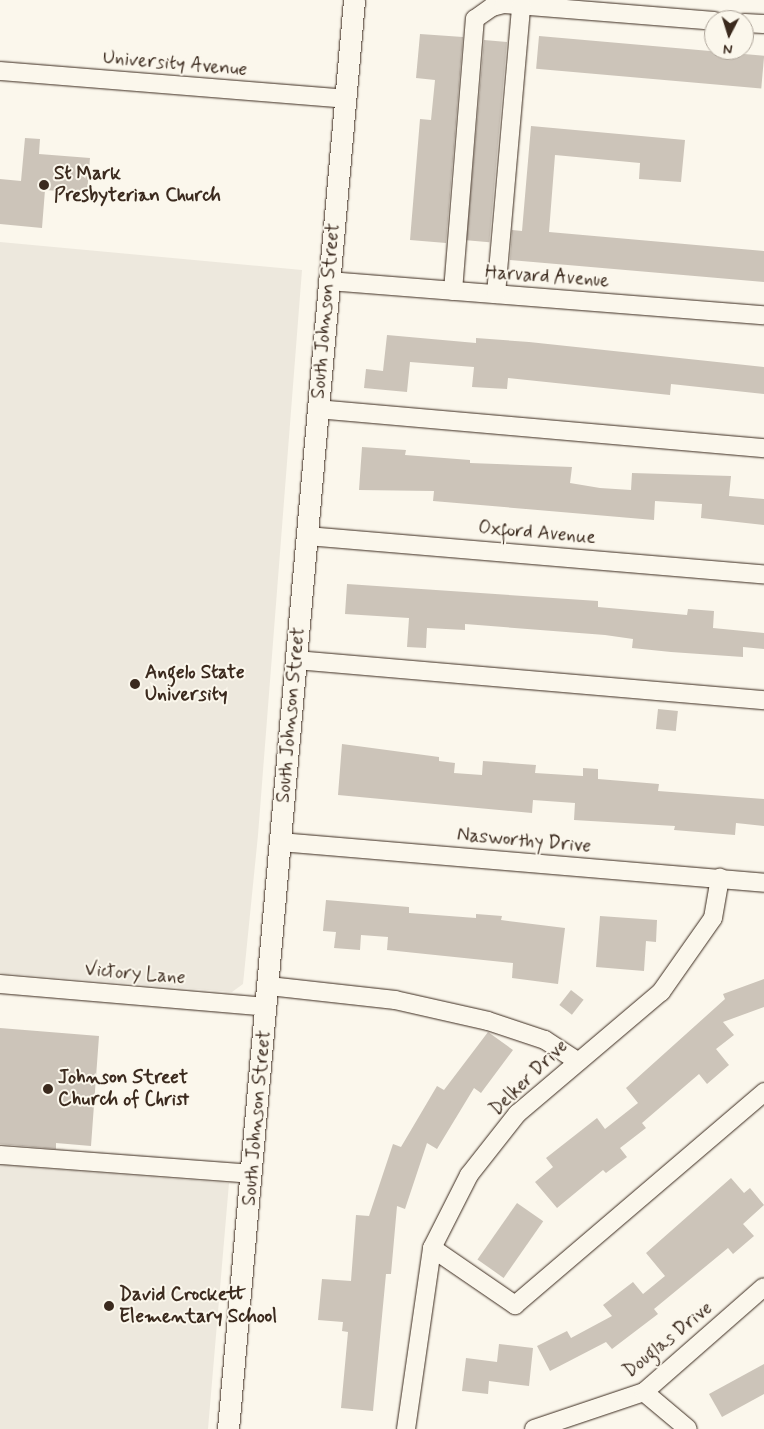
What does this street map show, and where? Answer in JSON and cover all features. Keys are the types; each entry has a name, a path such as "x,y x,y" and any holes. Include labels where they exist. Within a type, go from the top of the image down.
{"main road":[{"name":"South Johnson Street","path":"228,1429 268,996 328,281 354,0"}],"street":[{"path":"453,291 475,19 503,4 704,20"},
{"path":"496,294 503,4"},
{"name":"University Avenue","path":"0,71 346,99"},
{"name":"Harvard Avenue","path":"328,281 764,315"},
{"path":"317,409 764,448"},
{"name":"Oxford Avenue","path":"306,536 764,574"},
{"path":"296,660 764,700"},
{"name":"Nasworthy Drive","path":"280,842 764,883"},
{"name":"Delker Drive","path":"406,1429 432,1248 469,1175 517,1114 577,1061 661,992 713,918 720,878"},
{"name":"Victory Lane","path":"0,984 395,1000 488,1021 545,1040 577,1061"},
{"path":"432,1248 515,1305 764,1092"},
{"path":"0,1155 251,1174"},
{"name":"Douglas Drive","path":"534,1429 644,1392 764,1287"},
{"path":"644,1392 688,1429"}],"shaded area":[{"name":"Angelo State University","path":"0,242 302,270 258,835 243,984 232,992 0,973"},
{"name":"David Crockett Elementary School","path":"0,1165 229,1183 208,1429 0,1429"}],"building":[{"path":"420,34 463,37 446,243 410,240 420,119 431,120 435,80 416,78"},
{"path":"539,36 704,50 704,60 754,60 754,55 764,56 761,89 536,69"},
{"path":"484,40 507,42 489,242 466,240"},
{"path":"531,126 685,140 681,182 639,179 640,163 555,155 549,232 764,251 764,282 510,260 512,230 522,231"},
{"name":"St Mark Presbyterian Church","path":"25,138 40,139 39,154 90,158 87,193 45,190 42,228 0,224 0,179 21,181"},
{"path":"387,335 476,343 476,338 529,342 764,367 764,394 671,384 670,395 508,378 507,389 472,387 474,367 410,362 407,392 364,388 366,369 383,371"},
{"path":"362,447 406,450 405,455 470,460 470,463 572,467 570,483 600,488 631,490 632,473 731,476 729,496 764,499 764,525 701,518 702,504 655,501 654,520 433,501 434,491 359,490"},
{"path":"347,584 598,601 598,607 687,615 688,609 714,611 713,628 764,633 764,649 743,647 743,657 671,652 632,648 633,639 605,635 465,624 465,630 427,628 426,648 407,647 409,618 345,614"},
{"path":"658,709 678,711 676,731 656,729"},
{"path":"342,744 439,757 439,761 455,763 454,773 482,775 483,761 536,765 535,773 583,776 583,768 598,769 598,779 659,784 658,791 764,799 764,826 736,823 735,835 674,830 675,826 574,820 575,803 533,800 532,813 338,795"},
{"path":"326,900 409,907 409,913 476,918 476,914 502,916 501,920 565,928 558,984 512,978 513,963 387,950 388,937 361,935 360,950 334,948 336,932 323,931"},
{"path":"600,916 657,920 656,942 646,941 644,971 596,967"},
{"path":"764,979 764,1007 723,1022 734,1035 716,1049 729,1065 707,1084 699,1074 642,1123 646,1128 620,1148 627,1157 606,1173 603,1170 557,1208 535,1182 553,1167 546,1158 597,1118 605,1129 638,1103 626,1088 725,999 723,994"},
{"path":"571,990 584,1000 572,1015 559,1005"},
{"name":"Johnson Street Church of Christ","path":"0,1028 99,1036 91,1146 56,1143 56,1149 0,1144"},
{"path":"488,1032 513,1050 481,1093 474,1088 437,1149 427,1143 405,1209 397,1206 391,1274 386,1274 373,1411 341,1408 348,1332 342,1331 343,1322 318,1320 322,1279 351,1281 356,1215 369,1216 393,1144 401,1147 437,1086 444,1090"},
{"path":"731,1178 744,1193 750,1188 764,1205 743,1224 754,1236 733,1254 728,1248 654,1309 658,1314 612,1349 606,1342 550,1371 537,1346 567,1331 571,1338 612,1316 603,1305 633,1282 643,1294 665,1276 646,1253"},
{"path":"517,1203 543,1221 504,1278 477,1260"},
{"path":"499,1344 533,1348 529,1386 489,1381 488,1394 462,1391 466,1358 497,1362"},
{"path":"764,1364 764,1394 722,1417 709,1394"}],"place":[{"name":"St Mark Presbyterian Church","path":"44,185"},
{"name":"Angelo State University","path":"135,684"},
{"name":"Johnson Street Church of Christ","path":"48,1089"},
{"name":"David Crockett Elementary School","path":"109,1306"}]}
